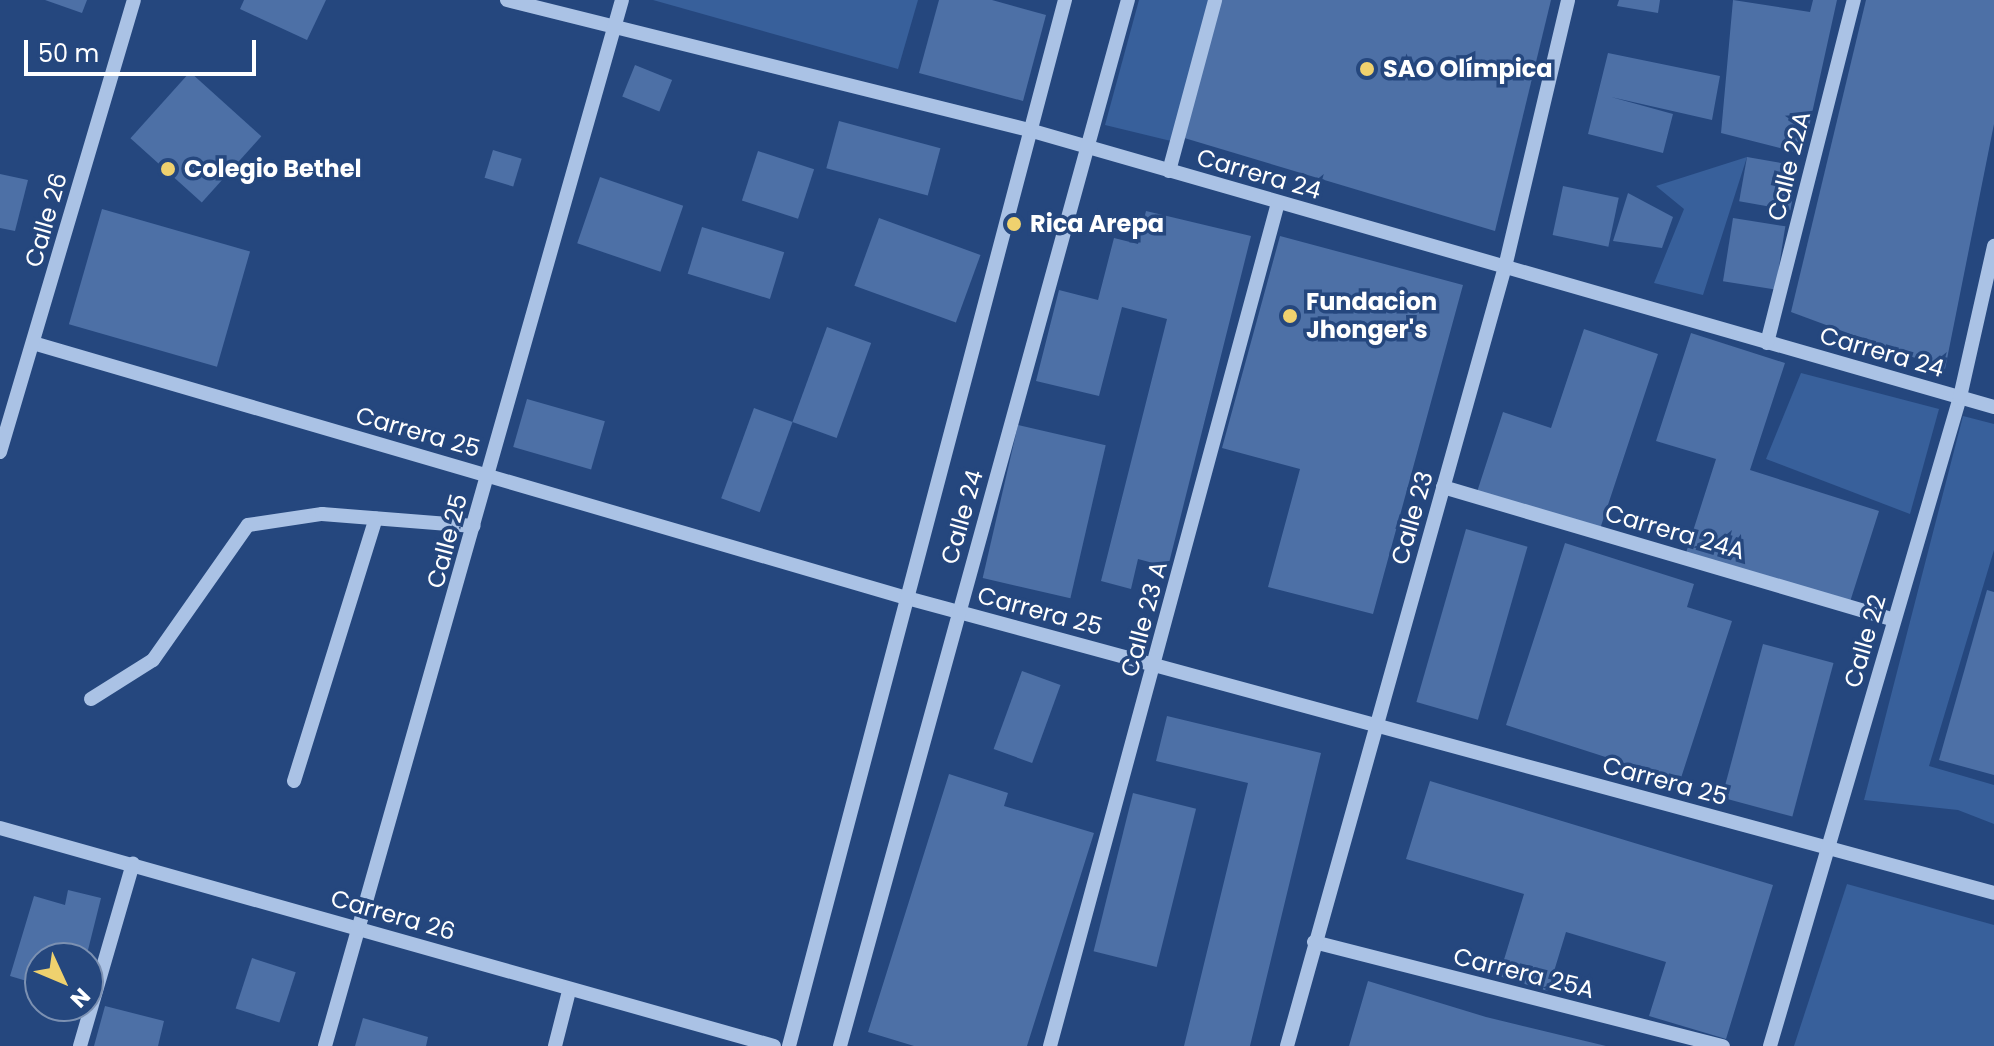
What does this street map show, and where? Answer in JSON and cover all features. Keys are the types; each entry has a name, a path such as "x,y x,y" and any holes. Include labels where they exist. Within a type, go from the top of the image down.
{"street":[{"name":"Calle 26","path":"0,452 134,0"},
{"name":"Carrera 24","path":"507,0 1029,130 1994,407"},
{"name":"Calle 25","path":"325,1046 363,928 622,0"},
{"name":"Calle 24","path":"789,1046 1065,0"},
{"name":"Calle 24","path":"840,1046 1128,0"},
{"path":"1169,171 1215,0"},
{"name":"Calle 23","path":"1287,1046 1505,267 1568,0"},
{"name":"Calle 22A","path":"1767,343 1854,0"},
{"name":"Calle 23 A","path":"1050,1046 1278,203"},
{"name":"Calle 22","path":"1770,1046 1960,397 1994,246"},
{"name":"Carrera 25","path":"33,343 907,598 1994,893"},
{"name":"Carrera 24A","path":"1443,487 1894,620"},
{"path":"91,699 153,660 248,525 322,514 474,526"},
{"path":"294,781 376,518"},
{"name":"Carrera 26","path":"0,828 363,928 569,991 774,1046"},
{"path":"80,1046 133,864"},
{"name":"Carrera 25A","path":"1314,942 1723,1046"},
{"path":"555,1046 569,991"}],"shaded area":[{"path":"653,0 918,0 898,69"},
{"path":"1139,0 1211,0 1171,141 1105,125"},
{"path":"1747,157 1703,295 1654,283 1684,209 1656,186"},
{"path":"1801,373 1939,409 1910,514 1766,459"},
{"path":"1963,416 1994,424 1994,550 1929,766 1994,785 1994,824 1958,810 1864,800"},
{"path":"1847,884 1994,925 1994,1046 1794,1046"}],"building":[{"path":"45,0 87,0 82,13"},
{"path":"244,0 326,0 307,40 240,9"},
{"path":"939,0 992,0 1046,15 1023,101 919,73"},
{"name":"SAO Olímpica","path":"1220,0 1551,0 1495,231 1181,137"},
{"path":"1619,0 1660,0 1658,13 1617,6"},
{"path":"1733,0 1810,12 1813,0 1837,0 1803,154 1721,133"},
{"path":"1866,0 1994,0 1994,124 1945,369 1791,312"},
{"path":"1608,53 1720,76 1712,120 1611,97 1673,114 1663,153 1588,134"},
{"path":"635,65 672,80 659,112 622,97"},
{"path":"190,72 261,136 202,202 130,138"},
{"path":"839,121 940,148 928,196 826,168"},
{"path":"493,150 522,159 513,187 485,178"},
{"path":"758,151 814,169 798,219 742,200"},
{"path":"1747,157 1798,166 1790,210 1739,201"},
{"path":"0,174 28,180 15,231 0,228"},
{"path":"600,177 683,206 660,272 577,243"},
{"path":"1563,186 1619,198 1608,247 1553,235"},
{"path":"1628,193 1673,217 1662,248 1613,241"},
{"path":"102,209 250,251 217,367 69,324"},
{"path":"1146,211 1251,236 1168,567 1138,559 1131,589 1101,581 1167,319 1122,307 1099,396 1036,381 1059,290 1098,300 1114,238 1138,244"},
{"path":"879,218 980,255 956,323 854,286"},
{"path":"1733,218 1785,226 1775,290 1723,281"},
{"path":"702,227 784,252 770,299 688,274"},
{"path":"1280,236 1463,285 1373,614 1268,587 1300,469 1222,448"},
{"path":"827,327 871,343 837,438 792,422"},
{"path":"1584,329 1658,354 1599,532 1477,492 1503,412 1551,428"},
{"path":"1691,333 1785,363 1750,470 1879,511 1849,605 1686,553 1716,459 1656,441"},
{"path":"527,399 605,421 591,469 513,447"},
{"path":"754,408 793,422 760,512 721,498"},
{"path":"1018,425 1106,445 1070,598 983,578"},
{"path":"1466,529 1528,547 1478,720 1416,702"},
{"path":"1565,543 1694,584 1687,607 1732,621 1680,781 1506,725"},
{"path":"1987,590 1994,592 1994,775 1939,760"},
{"path":"1763,644 1834,663 1792,816 1722,798"},
{"path":"1022,671 1061,685 1032,763 994,749"},
{"path":"1167,716 1321,753 1250,1046 1184,1046 1248,783 1156,761"},
{"path":"949,774 1008,793 1004,806 1094,833 1027,1046 914,1046 868,1032"},
{"path":"1430,781 1773,885 1726,1039 1649,1016 1666,962 1566,932 1548,991 1499,976 1524,894 1406,859"},
{"path":"1133,793 1196,809 1157,967 1094,951"},
{"path":"68,890 101,898 90,942 24,942 24,980 10,976 34,896 65,905"},
{"path":"252,958 296,972 279,1023 236,1008"},
{"path":"1368,981 1486,1017 1606,1046 1349,1046"},
{"path":"105,1006 164,1021 158,1046 94,1046 101,1022 104,1022"},
{"path":"363,1018 428,1037 426,1046 355,1046"}],"place":[{"name":"SAO Olímpica","path":"1367,69"},
{"name":"Colegio Bethel","path":"168,169"},
{"name":"Rica Arepa","path":"1014,224"},
{"name":"Fundacion Jhonger's","path":"1290,316"}]}
